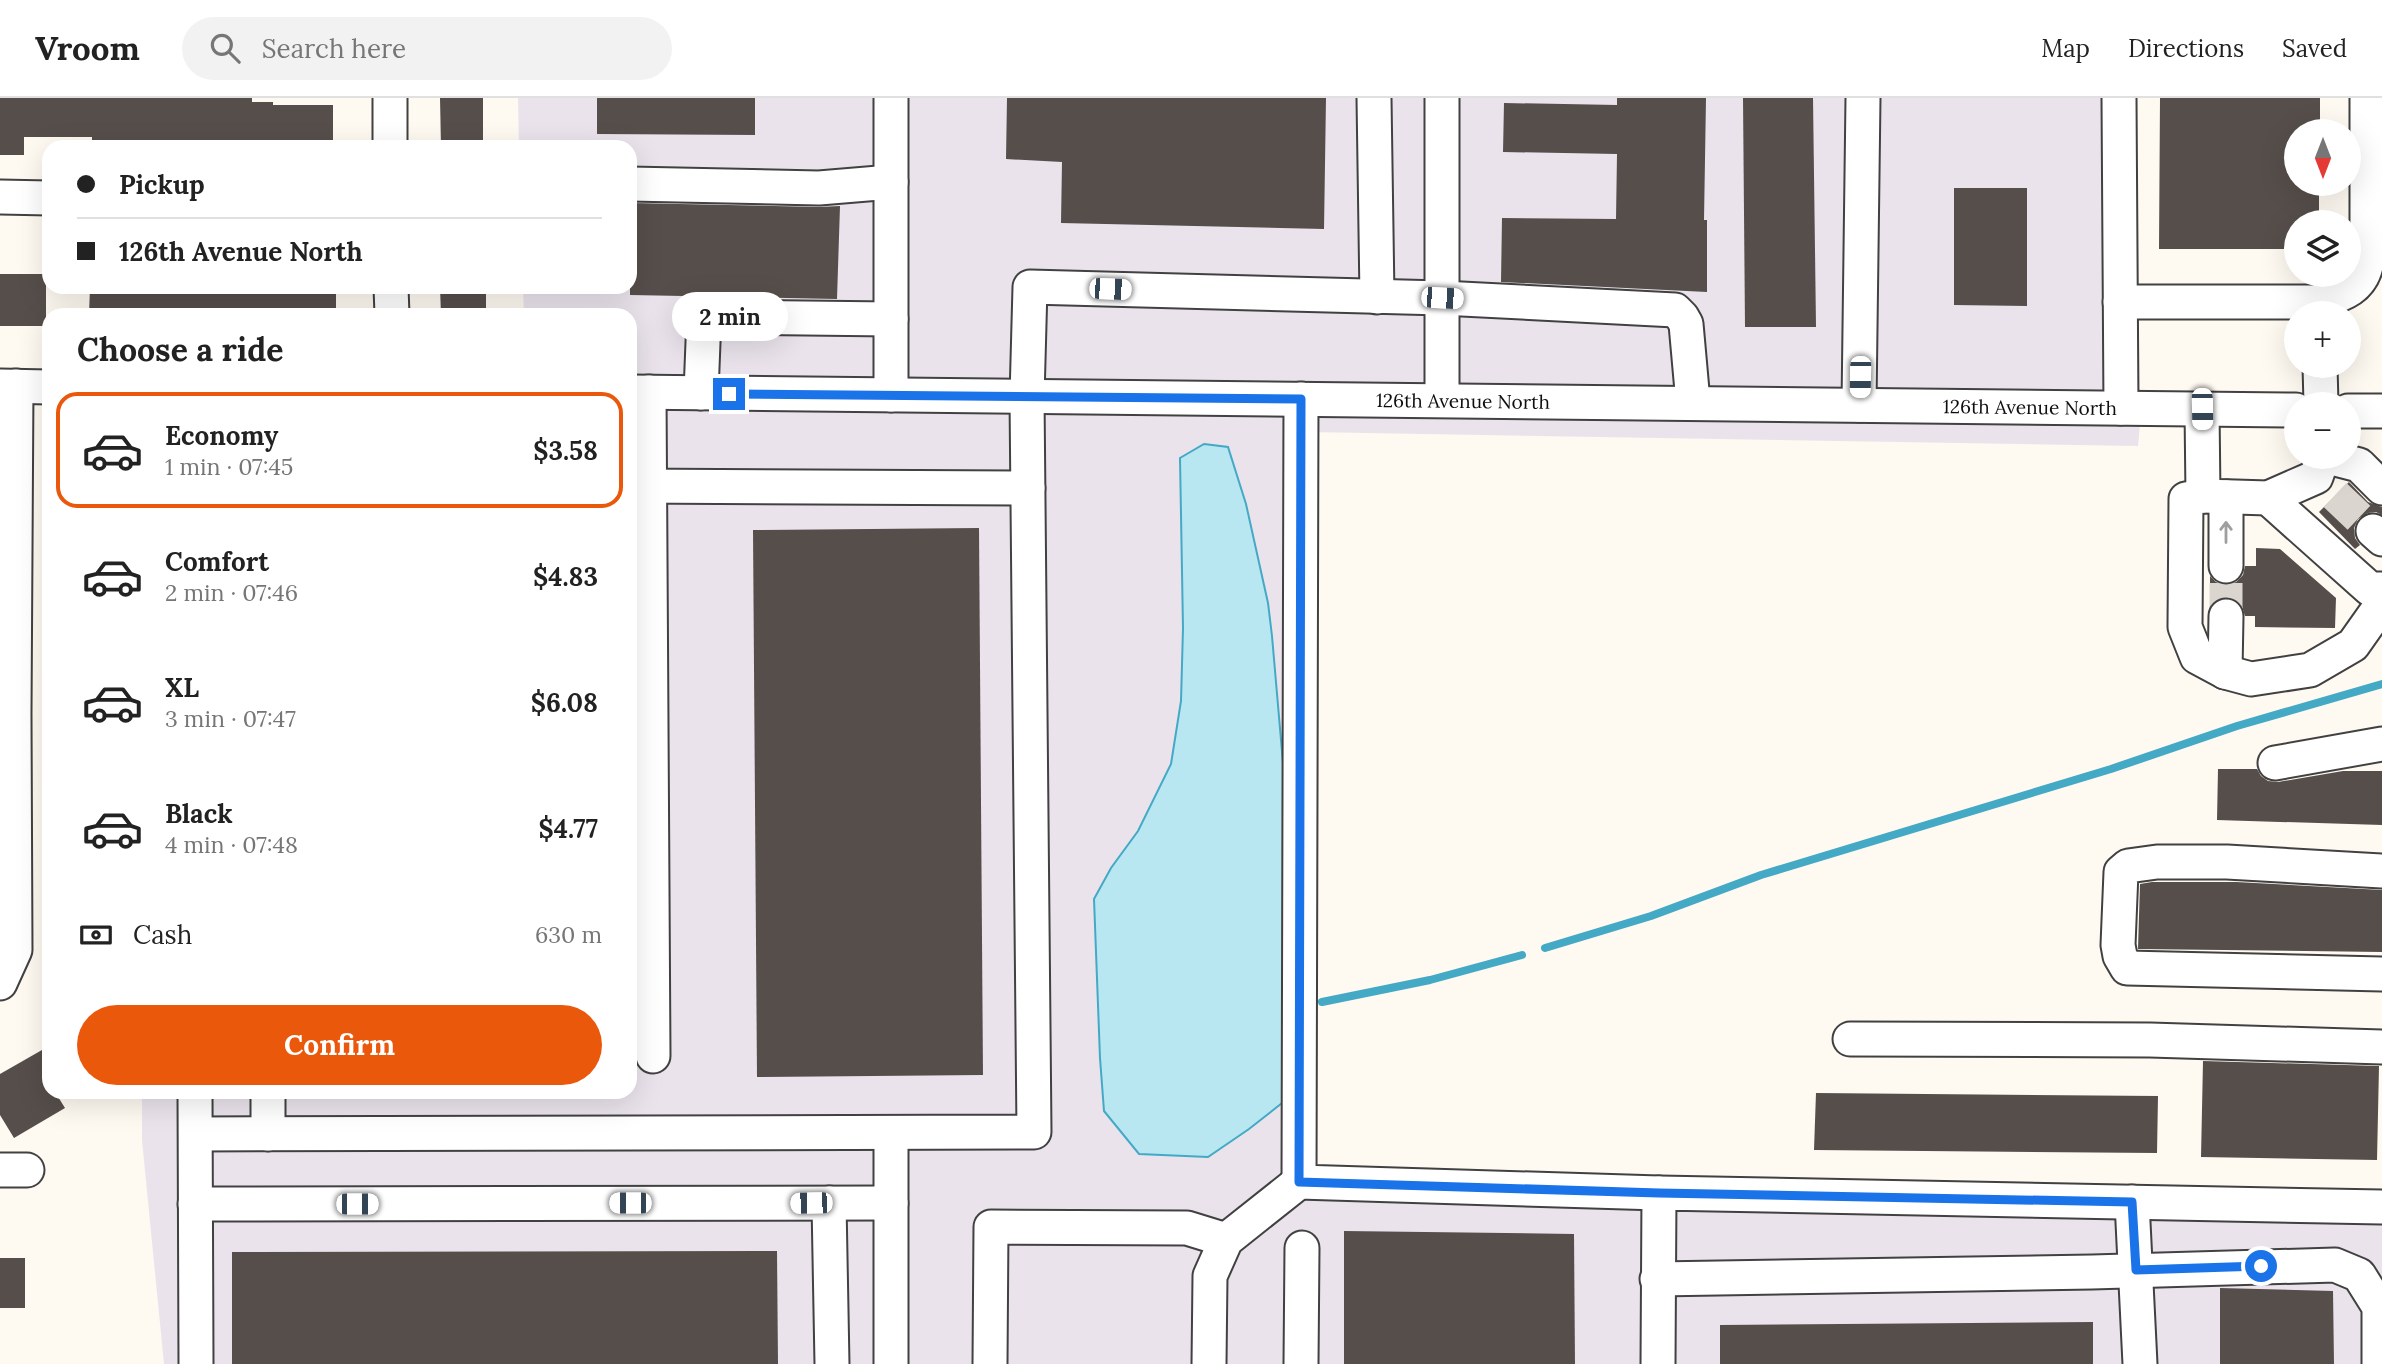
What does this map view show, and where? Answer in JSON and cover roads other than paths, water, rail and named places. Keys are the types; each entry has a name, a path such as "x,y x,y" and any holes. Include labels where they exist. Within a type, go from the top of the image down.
{"street":[{"path":"390,98 390,140"},
{"path":"891,98 891,395"},
{"path":"1374,98 1377,296"},
{"path":"1442,98 1442,400"},
{"path":"1859,405 1863,98"},
{"path":"2119,98 2121,408"},
{"path":"2330,301 2355,287 2365,275 2367,98"},
{"path":"637,184 819,188 891,182"},
{"path":"0,197 42,198"},
{"path":"196,1134 1034,1132 1027,397 1030,287 1442,298 1675,310 1686,324 1693,402"},
{"path":"2120,302 2284,307"},
{"path":"701,393 704,317 891,318"},
{"path":"0,983 15,950 7,714 8,386 42,387"},
{"path":"639,393 653,1056"},
{"name":"126th Avenue North","path":"639,393 2284,410"},
{"path":"1299,1182 1301,399"},
{"path":"2202,409 2226,566"},
{"path":"2361,411 2382,411"},
{"path":"2382,488 2359,465 2326,471 2268,498 2215,496 2186,499 2185,627 2197,657 2225,672 2251,679 2310,670 2353,645 2382,604"},
{"path":"640,486 1028,488"},
{"path":"2268,498 2370,589 2382,589"},
{"path":"2225,616 2225,672"},
{"path":"2275,763 2382,744"},
{"path":"2382,871 2227,862 2157,862 2129,866 2121,872 2119,945 2120,957 2127,968 2382,974"},
{"path":"1850,1039 2150,1040 2382,1047"},
{"path":"195,1099 196,1364"},
{"path":"268,1099 268,1134"},
{"path":"891,1133 891,1364"},
{"path":"1209,1364 1210,1276 1226,1240 1299,1182 1659,1193 2382,1206"},
{"path":"1658,1364 1659,1193"},
{"path":"2132,1202 2140,1364"},
{"path":"829,1203 832,1364"},
{"path":"195,1205 891,1203"},
{"path":"990,1364 991,1227 1187,1228 1226,1240"},
{"path":"1301,1364 1302,1248"},
{"path":"1657,1279 2336,1265 2359,1275 2379,1307 2379,1364"}],"water":[{"path":"1204,444 1228,447 1246,504 1268,603 1285,786 1291,1096 1208,1157 1139,1154 1104,1111 1094,899 1111,868 1138,831 1171,764 1181,701 1183,628 1180,458"}],"waterway":[{"path":"1545,948 1651,916 1761,875 2111,769 2237,726 2382,684"},
{"path":"1322,1002 1430,980 1522,955"}],"tunnel":[{"path":"2335,495 2373,531"},
{"path":"2226,566 2226,616"}]}
